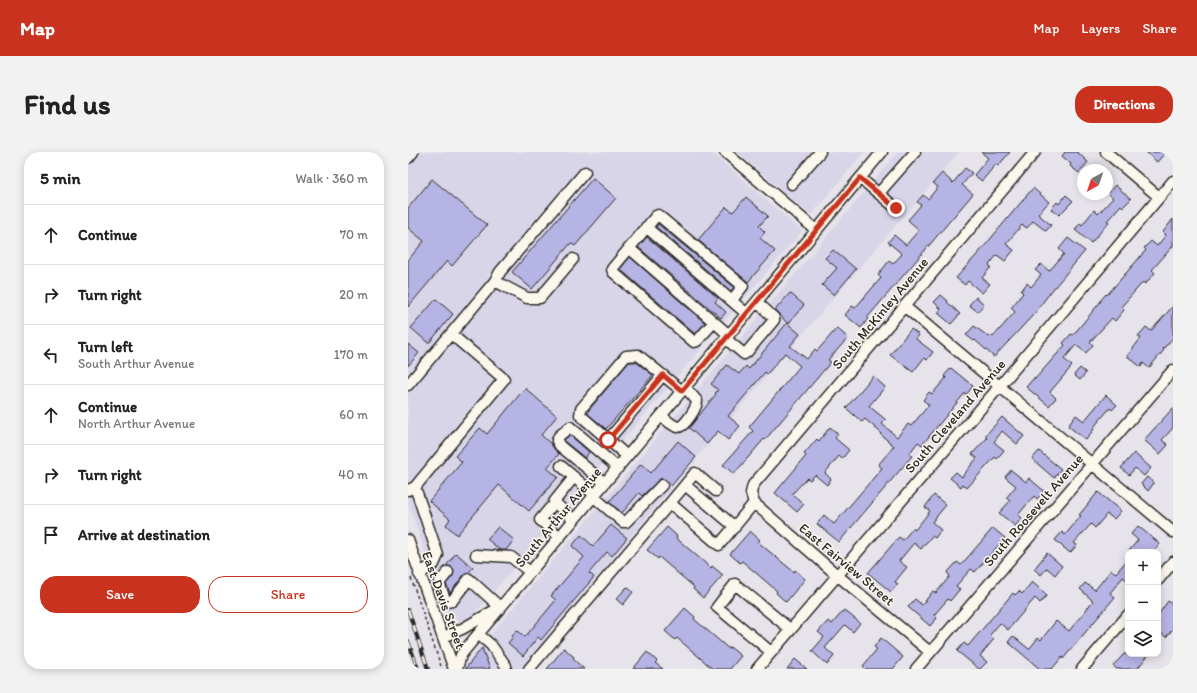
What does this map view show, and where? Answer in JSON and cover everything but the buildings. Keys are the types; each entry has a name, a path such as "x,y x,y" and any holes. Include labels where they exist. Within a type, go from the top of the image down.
{"street":[{"path":"408,158 413,152"},
{"path":"725,152 817,231"},
{"path":"792,184 820,152"},
{"name":"South Arthur Avenue","path":"443,637 462,629 500,608 882,152"},
{"path":"879,193 915,152"},
{"name":"South McKinley Avenue","path":"754,503 751,493 753,485 1035,152"},
{"path":"1106,152 1159,198"},
{"path":"408,385 495,281 500,272 585,172"},
{"path":"860,178 896,208"},
{"name":"South Cleveland Avenue","path":"756,669 1000,386 1173,181"},
{"path":"714,322 697,341 694,342 613,272 612,269 646,227 658,215 743,286 732,300"},
{"path":"646,227 747,314"},
{"path":"629,248 714,322 744,354 774,320 774,318 757,302"},
{"path":"495,281 526,298 540,298 573,259"},
{"path":"904,306 1173,532"},
{"path":"415,576 434,564 438,555 412,488 504,379 451,334"},
{"path":"627,456 580,416 581,409 626,356 638,355 663,375 684,389 696,401 697,404 695,409 682,426 678,427 673,425 661,416"},
{"name":"South Roosevelt Avenue","path":"916,669 1091,463 1173,370"},
{"path":"608,440 663,375"},
{"path":"605,483 560,446 557,441 559,436 570,427 618,468"},
{"path":"561,466 623,522 626,522 662,485"},
{"path":"529,669 695,473 716,491"},
{"path":"574,477 554,502 574,520"},
{"path":"685,485 735,527"},
{"path":"670,503 719,545 754,503"},
{"name":"East Fairview Street","path":"754,503 837,575 930,652"},
{"path":"550,508 540,520 560,537"},
{"name":"East Davis Street","path":"408,540 415,576 425,589 456,669"},
{"path":"476,555 511,557 530,572"},
{"path":"1161,576 1173,562"},
{"path":"425,589 439,583 448,572"},
{"path":"439,583 446,602 452,601 469,579 500,608 461,655 456,669"},
{"path":"771,652 717,607 735,584 790,630"},
{"path":"1082,669 1125,619"},
{"path":"478,634 491,645 506,666"}],"path":[{"path":"415,576 442,669"}],"shaded area":[{"path":"408,152 711,152 802,231 470,619 463,624 444,610 408,502"},
{"path":"737,152 864,152 811,215"},
{"path":"898,152 959,152 698,456 521,669 466,669 465,665"}],"railway":[{"path":"408,610 428,669"},
{"path":"408,641 418,669"}],"route":[{"path":"608,440 663,375 682,391 860,178 896,208"}]}
